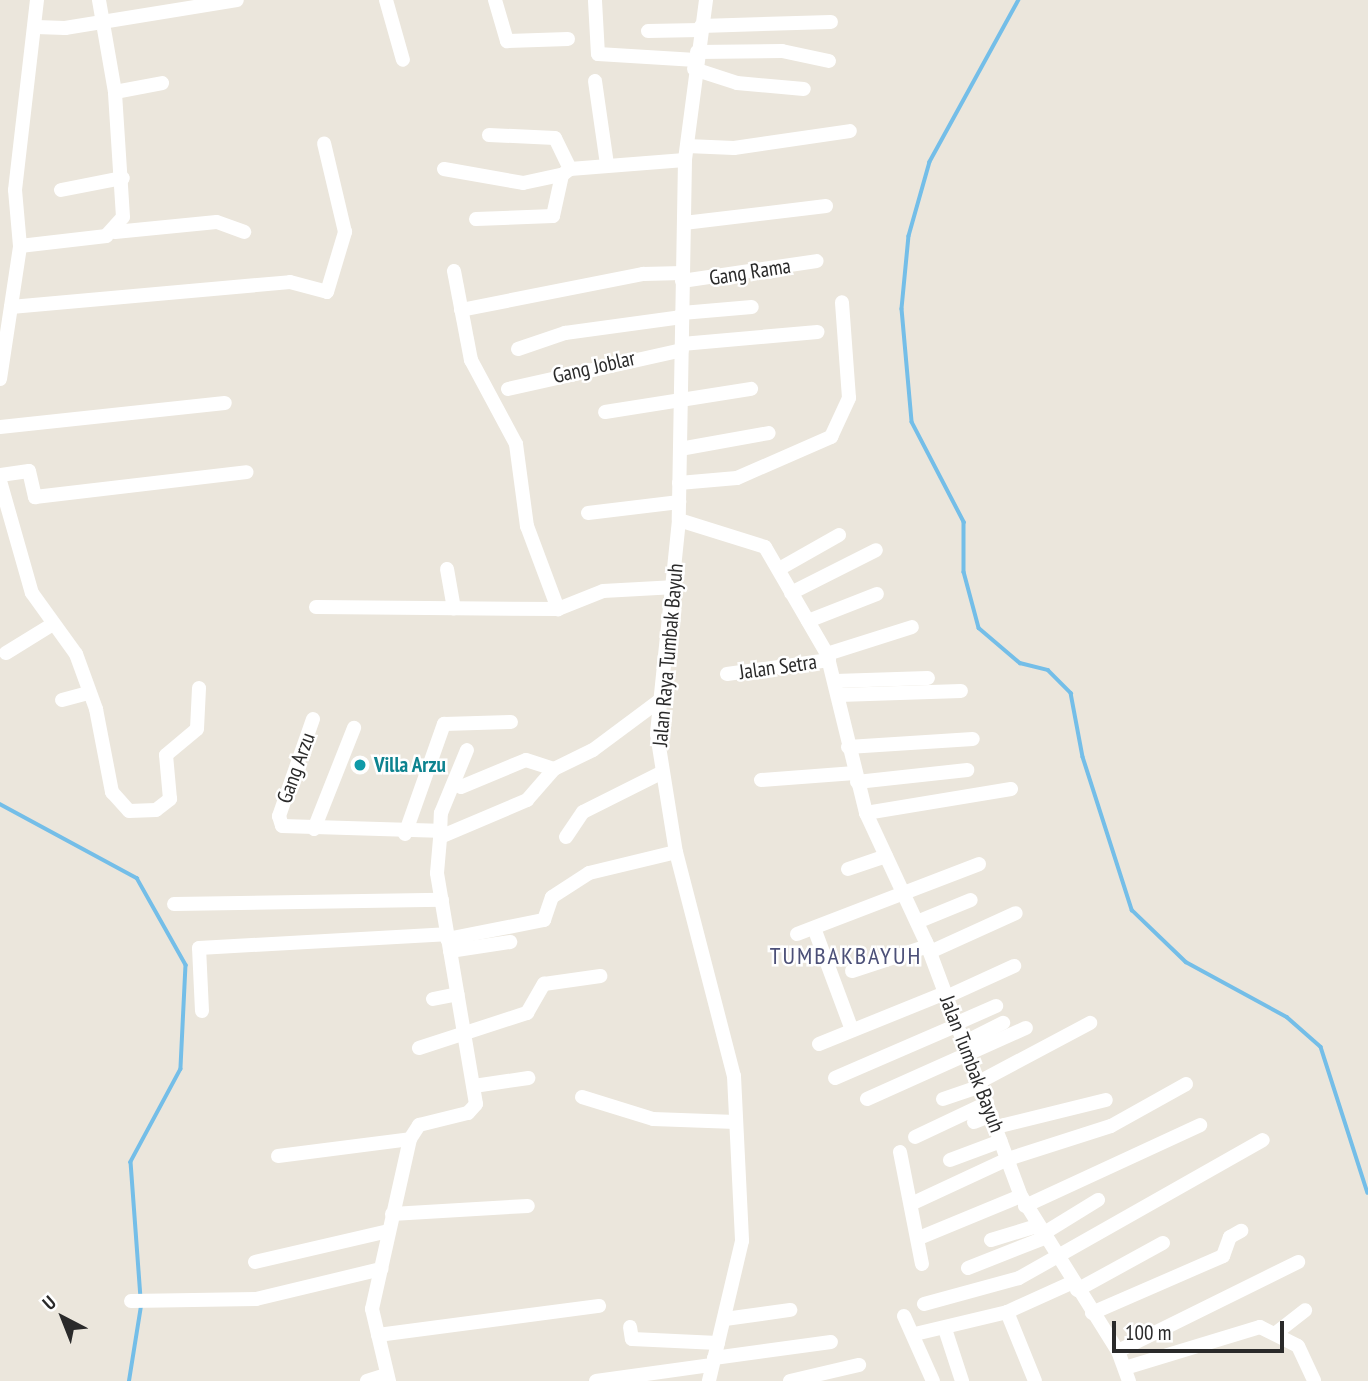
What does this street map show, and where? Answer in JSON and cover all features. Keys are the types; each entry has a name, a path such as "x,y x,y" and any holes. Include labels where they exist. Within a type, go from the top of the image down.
{"street":[{"path":"0,379 20,246 15,190 36,27 37,0"},
{"path":"99,0 105,22 115,92 123,178 123,217 115,232"},
{"path":"36,27 105,22 237,0"},
{"path":"386,0 403,60"},
{"path":"495,0 507,41 568,39"},
{"name":"Jalan Raya Tumbak Bayuh","path":"706,0 696,60 686,153 676,587 660,700 661,773 676,852 729,1042 736,1122 742,1241 709,1381"},
{"path":"595,1 598,54 696,60 782,51 829,61"},
{"path":"648,32 831,22"},
{"path":"696,60 737,83 804,89"},
{"path":"595,81 607,164"},
{"path":"115,92 162,83"},
{"path":"444,169 523,183 607,164 850,131"},
{"path":"476,219 553,216 566,172 558,139 489,135"},
{"path":"11,307 290,282 327,292 345,232 324,143"},
{"path":"61,190 123,178"},
{"path":"684,223 826,206"},
{"path":"20,246 115,232 217,222 244,232"},
{"name":"Gang Rama","path":"461,310 643,274 683,277 817,261"},
{"path":"454,271 478,379 499,405 516,444 527,526 558,609"},
{"path":"680,483 737,478 831,437 849,398 842,302"},
{"path":"518,349 565,333 752,307"},
{"name":"Gang Joblar","path":"508,388 682,347 817,332"},
{"path":"606,412 751,389"},
{"path":"0,428 225,403"},
{"path":"680,449 769,433"},
{"path":"0,475 29,471 36,498 247,472"},
{"path":"0,481 32,593 76,654 89,693 114,799 139,812 170,799 166,755 197,729 199,688"},
{"path":"588,513 679,502"},
{"name":"Jalan Tumbak Bayuh","path":"679,520 760,544 779,569 828,657 866,813 929,949 955,1025 1023,1201 1054,1257 1118,1351 1127,1374"},
{"path":"779,569 839,535"},
{"path":"791,593 876,550"},
{"path":"447,569 454,608"},
{"path":"316,607 558,609 603,591 676,587"},
{"path":"808,621 877,594"},
{"path":"6,653 53,624"},
{"name":"Jalan Setra","path":"727,674 828,657 912,627"},
{"path":"835,681 928,678"},
{"path":"839,695 961,691"},
{"path":"62,700 89,693"},
{"path":"461,787 526,760 554,769 593,750 660,700"},
{"name":"Gang Arzu","path":"313,719 278,822 314,829 439,834 527,800 554,769"},
{"path":"405,834 444,724 511,722"},
{"name":"Gang Arzu","path":"314,829 354,728"},
{"path":"848,747 973,739"},
{"path":"367,1381 388,1378 372,1309 410,1139 427,1121 468,1114 476,1104 442,900 439,834 467,750"},
{"path":"761,780 856,778 967,770"},
{"path":"566,837 583,812 661,773"},
{"path":"866,813 1011,789"},
{"path":"448,941 544,920 552,897 589,873 676,852"},
{"path":"848,869 886,856"},
{"path":"797,934 979,864"},
{"path":"174,904 442,900"},
{"path":"918,922 971,900"},
{"path":"852,971 929,949 1017,913"},
{"path":"814,928 852,1030"},
{"path":"202,1011 199,948 448,941 510,942"},
{"path":"819,1044 1014,966"},
{"path":"419,1048 530,1012 544,984 600,976"},
{"path":"433,999 458,994"},
{"path":"835,1078 996,1006"},
{"path":"966,1049 1003,1023"},
{"path":"943,1099 980,1084 1090,1023"},
{"path":"867,1099 966,1049 1026,1028"},
{"path":"474,1086 528,1078"},
{"path":"911,1204 1008,1159 1111,1126 1186,1084"},
{"path":"582,1097 653,1119 736,1122"},
{"path":"915,1137 1107,1100"},
{"path":"974,1122 994,1122"},
{"path":"950,1160 994,1122"},
{"path":"919,1238 1023,1201 1200,1125"},
{"path":"278,1156 410,1139"},
{"path":"924,1304 998,1286 1263,1140"},
{"path":"900,1153 919,1238 922,1264"},
{"path":"968,1268 1041,1233 1098,1200"},
{"path":"392,1214 528,1206"},
{"path":"255,1262 388,1231"},
{"path":"1092,1313 1223,1256 1230,1237 1241,1231"},
{"path":"991,1240 1041,1233"},
{"path":"915,1334 945,1329 1007,1312 1074,1287 1163,1243"},
{"path":"1118,1351 1298,1262"},
{"path":"131,1301 256,1299 381,1269"},
{"path":"378,1335 599,1306"},
{"path":"725,1319 790,1310"},
{"path":"1276,1333 1305,1310"},
{"path":"1007,1312 1035,1381"},
{"path":"904,1316 915,1334 933,1381"},
{"path":"1127,1374 1247,1326 1276,1333 1298,1346 1314,1381"},
{"path":"630,1327 632,1339 718,1343"},
{"path":"945,1329 962,1381"},
{"path":"596,1381 831,1342"},
{"path":"790,1381 859,1365"}],"waterway":[{"path":"1019,0 930,162 909,236 902,309 912,422 964,522 964,572 979,628 1020,663 1048,670 1071,693 1083,757 1132,910 1186,962 1287,1017 1321,1047 1368,1193"},
{"path":"0,804 137,878 186,965 181,1069 131,1162 141,1298"},
{"path":"129,1381 141,1306"}],"place":[{"name":"Villa Arzu","path":"360,765"}],"district":[{"name":"TUMBAKBAYUH","path":"846,956"}]}
